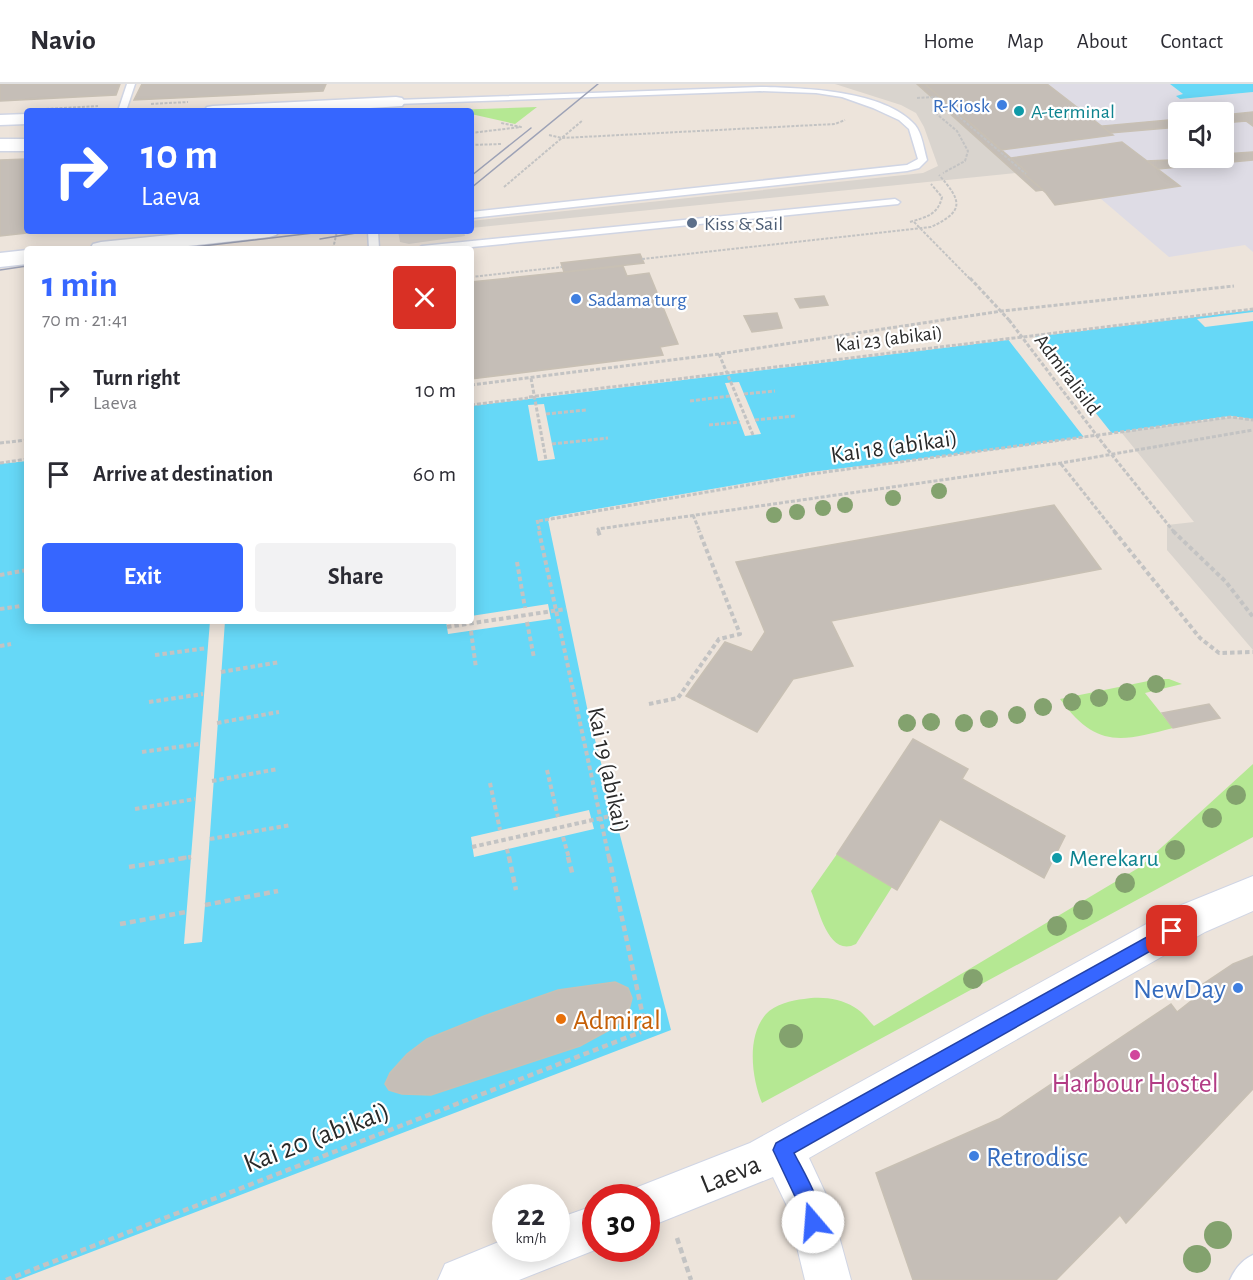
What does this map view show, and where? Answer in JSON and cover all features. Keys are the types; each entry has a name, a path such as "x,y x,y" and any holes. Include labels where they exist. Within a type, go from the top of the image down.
{"street":[{"path":"296,108 323,107 364,99 395,107 400,84"},
{"path":"0,120 24,119"},
{"path":"0,145 24,144"},
{"path":"129,246 241,234"},
{"path":"0,260 24,257"},
{"name":"Laeva","path":"660,1200 783,1150 1192,919 1253,893"},
{"path":"783,1150 808,1203 828,1280"},
{"path":"461,1280 507,1262"}],"lane":[{"path":"123,108 130,84"},
{"path":"395,107 784,89 843,95 902,118 913,128 923,160 916,166 474,215"},
{"path":"474,215 836,176"},
{"path":"452,246 895,202"},
{"path":"1241,1280 1253,1266"}],"path":[{"path":"936,97 1026,174"},
{"path":"908,98 918,104"},
{"path":"549,135 562,138 836,124 876,106"},
{"path":"929,108 957,131 968,150 965,160 939,174"},
{"path":"504,188 587,116"},
{"path":"474,133 521,127 501,123"},
{"path":"474,145 501,144"},
{"name":"Admiralisild","path":"913,221 1002,311 1167,525 1226,582 1253,617"},
{"path":"474,277 562,267"},
{"path":"474,386 719,354 1002,311 1234,286"},
{"name":"Kai 23 (abikai)","path":"474,405 1253,309"},
{"path":"719,354 753,435"},
{"path":"531,378 546,460"},
{"path":"744,394 775,391"},
{"path":"690,401 730,396"},
{"path":"546,414 586,410"},
{"path":"755,420 795,416"},
{"name":"Kai 18 (abikai)","path":"538,521 822,472 1231,417 1253,420"},
{"path":"709,425 740,422"},
{"path":"600,536 598,529 1061,463 1253,430"},
{"path":"552,444 608,438"},
{"path":"0,443 24,440"},
{"path":"0,463 24,459"},
{"path":"1061,463 1200,638 1219,653 1253,652"},
{"path":"649,704 678,698 719,639 740,634 693,515"},
{"name":"Kai 19 (abikai)","path":"538,521 643,1029"},
{"path":"517,562 525,608"},
{"path":"0,575 24,571"},
{"path":"0,609 21,606"},
{"path":"474,623 566,609"},
{"path":"527,622 534,658"},
{"path":"447,627 467,624"},
{"path":"471,631 476,668"},
{"path":"0,646 11,644"},
{"path":"155,655 207,648"},
{"path":"221,672 280,662"},
{"path":"149,702 203,694"},
{"path":"217,723 279,712"},
{"path":"142,752 199,744"},
{"path":"213,781 278,769"},
{"path":"547,770 558,817"},
{"path":"490,783 500,830"},
{"path":"135,809 195,799"},
{"path":"472,847 615,814"},
{"path":"210,839 291,825"},
{"path":"563,837 573,876"},
{"path":"507,849 516,890"},
{"path":"129,867 190,857"},
{"path":"205,905 278,891"},
{"path":"120,924 186,912"},
{"name":"Kai 20 (abikai)","path":"6,1280 643,1029"}],"shaded area":[{"path":"835,84 917,84 1016,173 474,228 474,221 923,173 938,166 924,127 916,113 901,105"},
{"path":"1047,84 1170,84 1184,95 1180,99 1253,92 1253,252 1245,245 1169,257 1100,198 1180,186 1122,143 1011,158 1001,150 1112,135"},
{"path":"399,234 465,234 465,236 409,244 400,242"},
{"path":"1231,417 1253,419 1253,650 1167,550 1167,525 1194,522 1121,432"}],"green space":[{"path":"537,107 515,124 474,115 474,109"},
{"path":"1158,679 1169,679 1182,684 1145,693 1173,728 1138,736 1123,738 1098,733 1085,726 1060,699"},
{"path":"1253,764 1253,837 762,1103 754,1070 753,1046 760,1023 769,1011 794,1000 830,998 857,1009 874,1026 1140,867"},
{"path":"837,854 892,887 856,944 846,946 838,944 826,930 811,891"}],"water":[{"path":"1170,84 1253,84 1253,92 1180,99 1176,96 1183,94"},
{"path":"1253,310 1253,419 1230,416 1008,448 811,472 550,517 548,520 589,717 671,1030 18,1280 0,1280 0,464 24,461 24,624 474,624 474,406"}],"pier":[{"path":"1253,312 1253,321 1205,327 1197,319"},
{"path":"1033,334 1114,436 1086,440 1007,338"},
{"path":"739,382 761,434 745,436 725,383"},
{"path":"544,404 555,459 538,461 528,405"},
{"path":"548,604 551,619 448,634 446,624 474,624 474,616"},
{"path":"210,624 225,624 202,942 184,944"},
{"path":"589,810 594,829 474,857 471,837"}],"building":[{"path":"0,84 120,84 116,95 0,101"},
{"path":"142,84 326,84 323,91 134,100"},
{"path":"917,84 925,84 1027,172 1023,173 1043,190 1036,191"},
{"name":"A-terminal","path":"925,84 1047,84 1113,135 1001,150"},
{"path":"1253,112 1253,126 1246,121 1234,122 1234,114"},
{"path":"1168,120 1168,128 1110,133 1102,126"},
{"path":"1122,142 1180,186 1055,205 1046,193 1023,173 1027,172 1011,158"},
{"path":"1253,152 1253,160 1234,162 1234,153"},
{"path":"24,159 24,233 0,236 0,160"},
{"path":"1168,160 1169,168 1158,169 1147,161"},
{"path":"640,254 644,263 564,272 561,263"},
{"path":"623,266 627,276 649,273 678,344 660,347 663,355 474,379 474,282"},
{"path":"824,296 828,305 800,308 795,299"},
{"path":"777,313 782,328 752,332 744,316"},
{"path":"1054,505 1101,569 831,621 853,666 793,679 757,732 686,696 725,642 752,652 765,632 736,562"},
{"path":"1209,704 1220,718 1173,728 1162,713"},
{"path":"913,739 968,769 962,779 1065,836 1044,878 940,819 897,890 837,854"},
{"path":"1253,956 1253,1089 1126,1223 1120,1215 1056,1280 913,1280 876,1173 999,1119 1171,1004 1177,1012 1205,990 1200,986 1233,964"},
{"path":"615,982 628,988 632,998 629,1010 624,1019 611,1029 580,1046 431,1095 402,1094 389,1090 385,1084 390,1073 407,1054 427,1039 558,990"}],"tram line":[{"path":"474,186 598,84"},
{"path":"474,174 531,128"},
{"path":"202,246 304,234"},
{"path":"320,239 350,234"},
{"path":"0,270 24,266"}],"place":[{"name":"R-Kiosk","path":"1002,105"},
{"name":"A-terminal","path":"1019,111"},
{"name":"Kiss & Sail","path":"692,223"},
{"name":"Sadama turg","path":"576,299"},
{"name":"Merekaru","path":"1057,858"},
{"name":"NewDay","path":"1238,988"},
{"name":"Admiral","path":"561,1019"},
{"name":"Harbour Hostel","path":"1135,1055"},
{"name":"Retrodisc","path":"974,1156"}],"route":[{"path":"813,1222 808,1203 783,1150 1172,931"}]}
